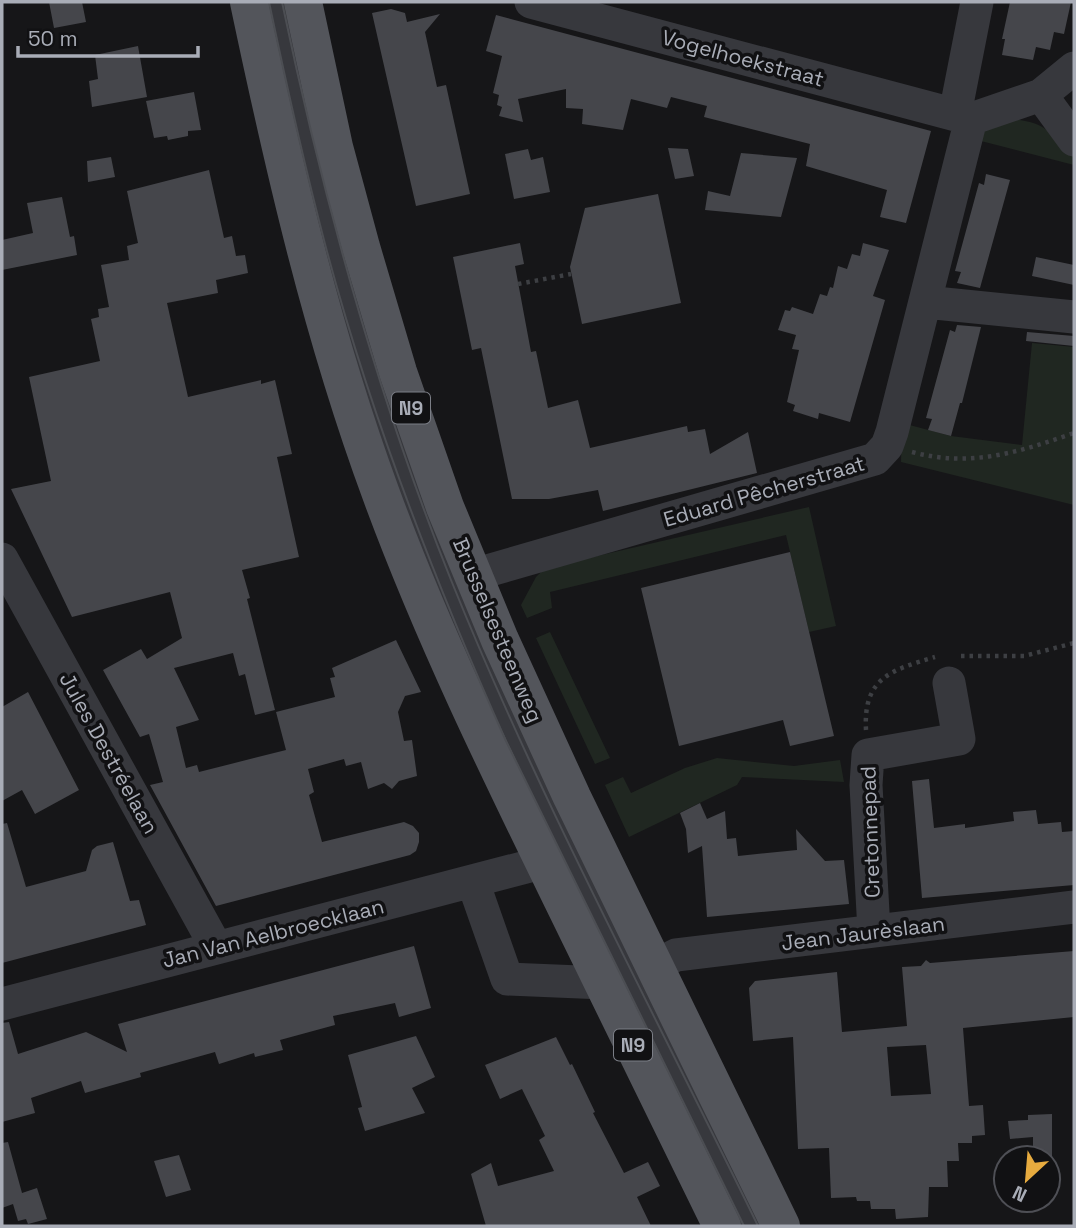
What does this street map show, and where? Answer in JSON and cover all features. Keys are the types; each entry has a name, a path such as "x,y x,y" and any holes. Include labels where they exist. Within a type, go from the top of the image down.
{"main road":[{"name":"Brusselsesteenweg","path":"249,2 282,162 349,404 401,548 449,661 570,856 654,966 781,1226"},
{"name":"Brusselsesteenweg","path":"303,2 334,148 402,384 473,575 528,701 604,983 722,1226"}],"street":[{"path":"275,2 328,230 373,383 439,566 512,738 751,1226"},
{"name":"Vogelhoekstraat","path":"531,2 963,116"},
{"path":"977,2 963,116 1041,95 1074,68"},
{"path":"1041,95 1074,139"},
{"name":"Eduard Pêcherstraat","path":"473,575 875,459 887,446 925,302 963,116"},
{"path":"925,302 1074,317"},
{"name":"Jules Destréelaan","path":"2,559 216,947"},
{"name":"Cretonnepad","path":"874,931 866,785 868,755 959,738 949,683"},
{"name":"Jan Van Aelbroecklaan","path":"2,1004 570,856"},
{"path":"473,881 507,979 604,983"},
{"name":"Jean Jaurèslaan","path":"654,966 676,955 1074,907"}],"path":[{"path":"518,284 571,274"},
{"path":"887,446 918,454 980,460 1027,449 1074,433"}],"shaded area":[{"path":"1012,119 1033,123 1047,130 1074,156 1074,165 977,140 985,126"},
{"path":"1032,343 1074,347 1074,505 901,462 902,423 951,436 1022,445"},
{"path":"809,507 836,626 809,632 786,535 550,592 552,608 527,618 521,605 536,577 545,568"},
{"path":"550,632 610,758 595,764 536,638"},
{"path":"717,758 794,766 840,760 844,782 742,777 737,785 629,837 605,785 623,777 631,793 685,768"}],"building":[{"path":"49,2 82,2 86,22 54,28"},
{"path":"1010,2 1071,2 1064,34 1054,32 1050,50 1036,47 1033,60 1002,55 1005,39 1002,39"},
{"path":"391,9 405,13 407,22 440,14 425,32 437,87 446,85 470,194 416,206 372,13"},
{"path":"496,15 931,131 906,223 880,217 887,190 806,166 810,144 704,117 707,106 671,97 667,108 631,99 623,130 582,124 583,109 566,108 566,89 518,99 523,122 499,116 502,107 497,105 499,95 493,93 502,56 486,51"},
{"path":"138,46 147,97 92,107 89,81 98,79 95,55"},
{"path":"194,92 201,130 188,131 188,136 168,140 167,136 154,138 146,101"},
{"path":"668,148 688,149 694,176 675,179"},
{"path":"528,149 531,160 543,157 550,192 514,199 505,154"},
{"path":"741,153 797,158 781,217 705,210 708,191 730,196"},
{"path":"111,157 115,177 88,182 87,161"},
{"path":"209,170 224,238 232,236 236,256 245,255 248,273 216,280 218,293 167,303 188,397 261,380 261,384 275,380 292,454 277,457 299,557 242,570 275,710 255,715 245,674 239,676 233,653 174,668 199,720 176,727 186,768 197,765 199,772 286,750 276,712 335,697 330,678 335,677 332,668 396,640 421,692 405,696 398,712 404,741 412,740 417,776 399,781 392,789 384,783 368,789 361,762 346,766 344,759 308,769 314,792 309,795 322,842 404,822 419,833 416,851 410,855 216,906 150,785 163,782 149,734 140,737 103,670 141,649 147,659 182,638 170,592 72,617 11,489 51,481 29,377 100,361 91,319 99,317 98,309 109,307 101,265 129,260 127,246 138,243 127,191"},
{"path":"986,174 1010,180 980,288 957,283 961,272 955,271 979,183 984,185"},
{"path":"658,194 681,303 582,324 570,267 585,208"},
{"path":"62,197 70,237 74,236 77,255 2,270 2,240 33,233 27,203"},
{"path":"520,243 524,264 515,266 531,352 536,351 548,408 578,400 590,448 687,426 688,432 705,429 710,454 748,432 757,473 603,511 598,490 549,499 512,499 481,348 472,350 453,257"},
{"path":"863,243 889,250 873,296 885,300 850,422 819,413 818,419 793,411 795,405 787,402 799,350 792,349 796,335 778,330 785,310 790,311 792,307 813,314 820,294 827,296 830,287 833,288 838,266 847,269 852,254 860,256"},
{"path":"1036,257 1074,265 1074,285 1032,276"},
{"path":"957,325 981,327 951,436 928,430 932,419 926,418 950,330 955,332"},
{"path":"1027,332 1074,336 1074,346 1026,341"},
{"path":"790,552 834,736 790,746 783,720 679,746 641,588"},
{"path":"28,692 79,790 35,814 22,790 2,801 2,707"},
{"path":"929,779 934,828 965,824 965,828 1014,821 1013,812 1036,810 1038,824 1061,822 1062,832 1074,831 1074,885 922,898 912,781"},
{"path":"700,803 707,819 725,811 727,839 736,838 738,856 797,850 796,829 825,861 844,860 849,904 707,917 702,846 688,853 686,829 680,813"},
{"path":"7,823 26,887 86,871 92,850 113,842 130,901 139,900 146,925 2,963 2,824"},
{"path":"414,946 431,1008 399,1017 395,1003 333,1016 335,1025 280,1040 283,1050 255,1057 254,1053 219,1064 215,1052 140,1073 141,1077 85,1093 81,1081 31,1098 35,1113 2,1122 2,1023 9,1022 18,1054 86,1032 127,1052 118,1024"},
{"path":"1074,951 1074,1017 963,1028 969,1106 983,1105 985,1135 972,1136 972,1143 958,1143 959,1161 947,1161 948,1187 929,1187 928,1217 896,1219 895,1209 871,1209 870,1201 857,1201 856,1197 831,1198 829,1148 798,1149 793,1037 753,1041 749,988 755,981 837,972 842,1032 907,1026 902,967 921,966 926,960 930,963","holes":["926,1045 931,1094 891,1096 887,1047"]},
{"path":"416,1036 435,1077 412,1088 425,1113 365,1131 358,1108 362,1107 348,1055"},
{"path":"556,1037 570,1065 572,1064 595,1112 593,1113 624,1173 648,1162 660,1186 637,1197 651,1226 486,1226 471,1174 491,1163 498,1186 554,1171 539,1140 545,1136 522,1089 500,1099 485,1065"},
{"path":"1052,1114 1052,1144 1033,1144 1033,1137 1010,1139 1008,1121 1028,1120 1028,1115"},
{"path":"8,1142 22,1193 37,1188 47,1219 28,1224 26,1219 18,1221 13,1204 2,1208 2,1143"},
{"path":"179,1155 191,1190 166,1197 154,1161"}],"tram line":[{"path":"269,2 310,184 343,308 383,434 429,558 506,741 744,1226"},
{"path":"282,2 315,149 375,367 451,580 485,662 560,825 758,1226"}]}
